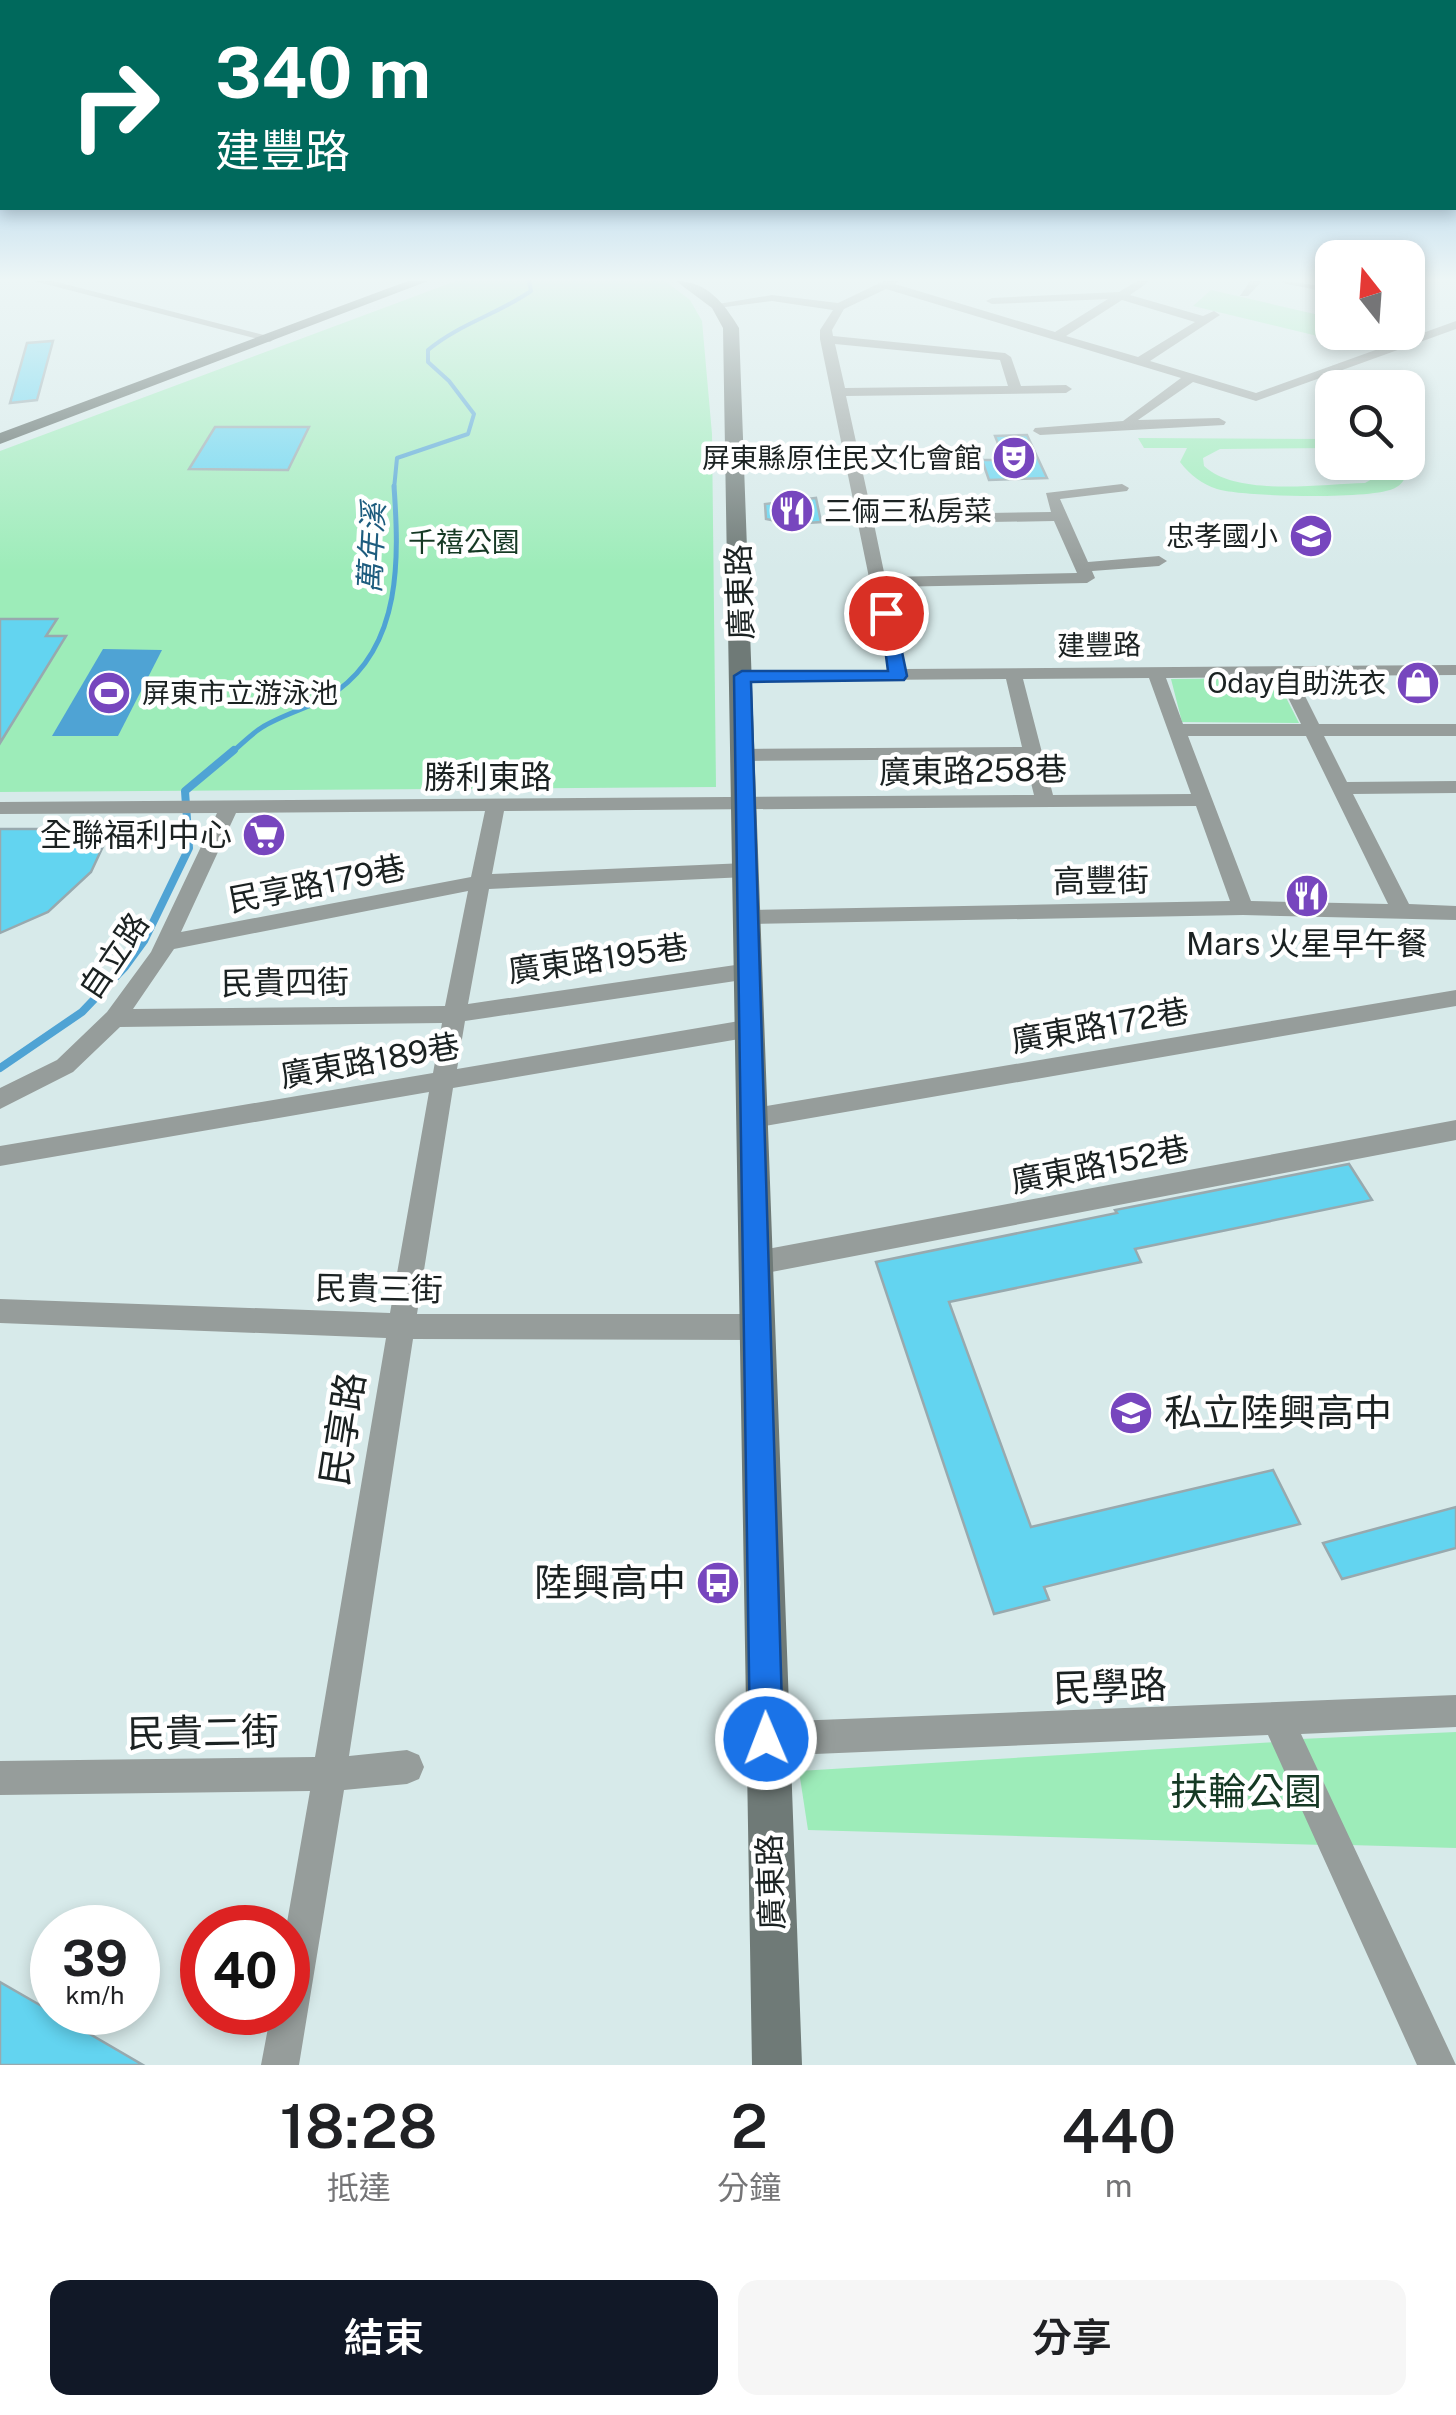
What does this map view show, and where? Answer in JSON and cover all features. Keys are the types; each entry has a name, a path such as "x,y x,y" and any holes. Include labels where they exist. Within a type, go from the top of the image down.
{"main road":[{"path":"0,438 164,377"}],"street":[{"name":"廣東路","path":"733,377 754,1118 766,1739 778,2065"},
{"path":"836,377 898,676"},
{"path":"1012,377 1016,390"},
{"path":"1131,424 1128,420 1191,377"},
{"path":"1193,377 1256,398 1313,377"},
{"path":"840,392 1066,389"},
{"path":"1040,431 1219,422"},
{"path":"880,582 1087,578 1051,496 1122,488"},
{"path":"867,520 1060,516"},
{"path":"1082,567 1158,562"},
{"path":"1284,670 1402,912"},
{"name":"建豐路","path":"742,676 1456,670"},
{"path":"1156,672 1243,908"},
{"path":"1014,674 1044,800"},
{"path":"1176,730 1456,730"},
{"path":"743,755 1032,753"},
{"path":"1341,788 1456,786"},
{"name":"廣東路258巷","path":"745,804 1201,800"},
{"name":"勝利東路","path":"0,808 745,804"},
{"name":"自立路","path":"0,1099 65,1066 114,1018 166,944 230,806"},
{"name":"民享路","path":"280,2065 332,1774 402,1326 495,808"},
{"name":"民享路179巷","path":"166,944 480,882 746,870"},
{"name":"高豐街","path":"748,917 1243,908 1456,913"},
{"name":"廣東路195巷","path":"457,1014 749,971"},
{"name":"廣東路172巷","path":"754,1118 1456,998"},
{"name":"民貴四街","path":"114,1018 457,1014"},
{"name":"廣東路189巷","path":"0,1156 751,1028"},
{"name":"廣東路152巷","path":"756,1263 1456,1130"},
{"name":"民貴三街","path":"0,1312 402,1326 757,1327"},
{"name":"民學路","path":"766,1739 1278,1721 1456,1710"},
{"path":"1278,1721 1437,2065"},
{"name":"民貴二街","path":"0,1778 332,1774 407,1767"}],"green space":[{"name":"千禧公園","path":"198,377 707,377 712,434 716,787 0,792 0,451"},
{"path":"1138,438 1315,439 1315,448 1220,449 1203,458 1204,466 1219,476 1258,485 1404,480 1395,488 1362,494 1231,492 1206,484 1188,471 1180,462 1187,448 1144,448"},
{"path":"1276,678 1299,723 1182,722 1171,679"},
{"name":"扶輪公園","path":"1456,1732 1456,1848 1349,1845 1300,1739"},
{"name":"扶輪公園","path":"1277,1742 1325,1845 808,1830 799,1771"}],"water":[{"name":"屏東市立游泳池","path":"103,649 162,650 118,736 52,736"}],"building":[{"path":"17,377 43,377 37,400 10,403"},
{"path":"215,427 309,427 288,470 189,469"},
{"name":"屏東縣原住民文化會館","path":"1027,435 1047,478 989,480 982,460 999,460 995,452 1001,451 995,436"},
{"name":"三倆三私房菜","path":"816,498 821,522 791,524 766,519 765,504"},
{"path":"0,619 57,619 46,636 66,636 0,743"},
{"path":"0,829 111,829 91,872 48,912 0,933"},
{"path":"1349,1164 1372,1200 1135,1249 1141,1262 949,1302 1031,1527 1273,1470 1300,1524 1044,1587 1049,1600 994,1614 876,1262"},
{"path":"1456,1507 1456,1548 1342,1579 1323,1543"},
{"path":"0,1982 30,1999 30,2035 91,2035 143,2065 0,2065"}],"waterway":[{"name":"萬年溪","path":"394,488 397,458 468,434 474,414 445,377"},
{"name":"萬年溪","path":"231,753 261,728 337,691 358,672 374,649 392,598 394,488"},
{"name":"萬年溪","path":"0,1068 82,1012 125,967 144,941 189,848 185,791 234,750"}],"place":[{"name":"屏東縣原住民文化會館","path":"1014,458"},
{"name":"三倆三私房菜","path":"792,511"},
{"name":"忠孝國小","path":"1311,536"},
{"name":"Oday自助洗衣","path":"1418,683"},
{"name":"屏東市立游泳池","path":"109,693"},
{"name":"全聯福利中心","path":"264,835"},
{"name":"Mars 火星早午餐","path":"1307,896"},
{"name":"私立陸興高中","path":"1131,1413"},
{"name":"陸興高中","path":"718,1583"}],"route":[{"path":"766,1739 742,676 898,676 886,613"}]}
